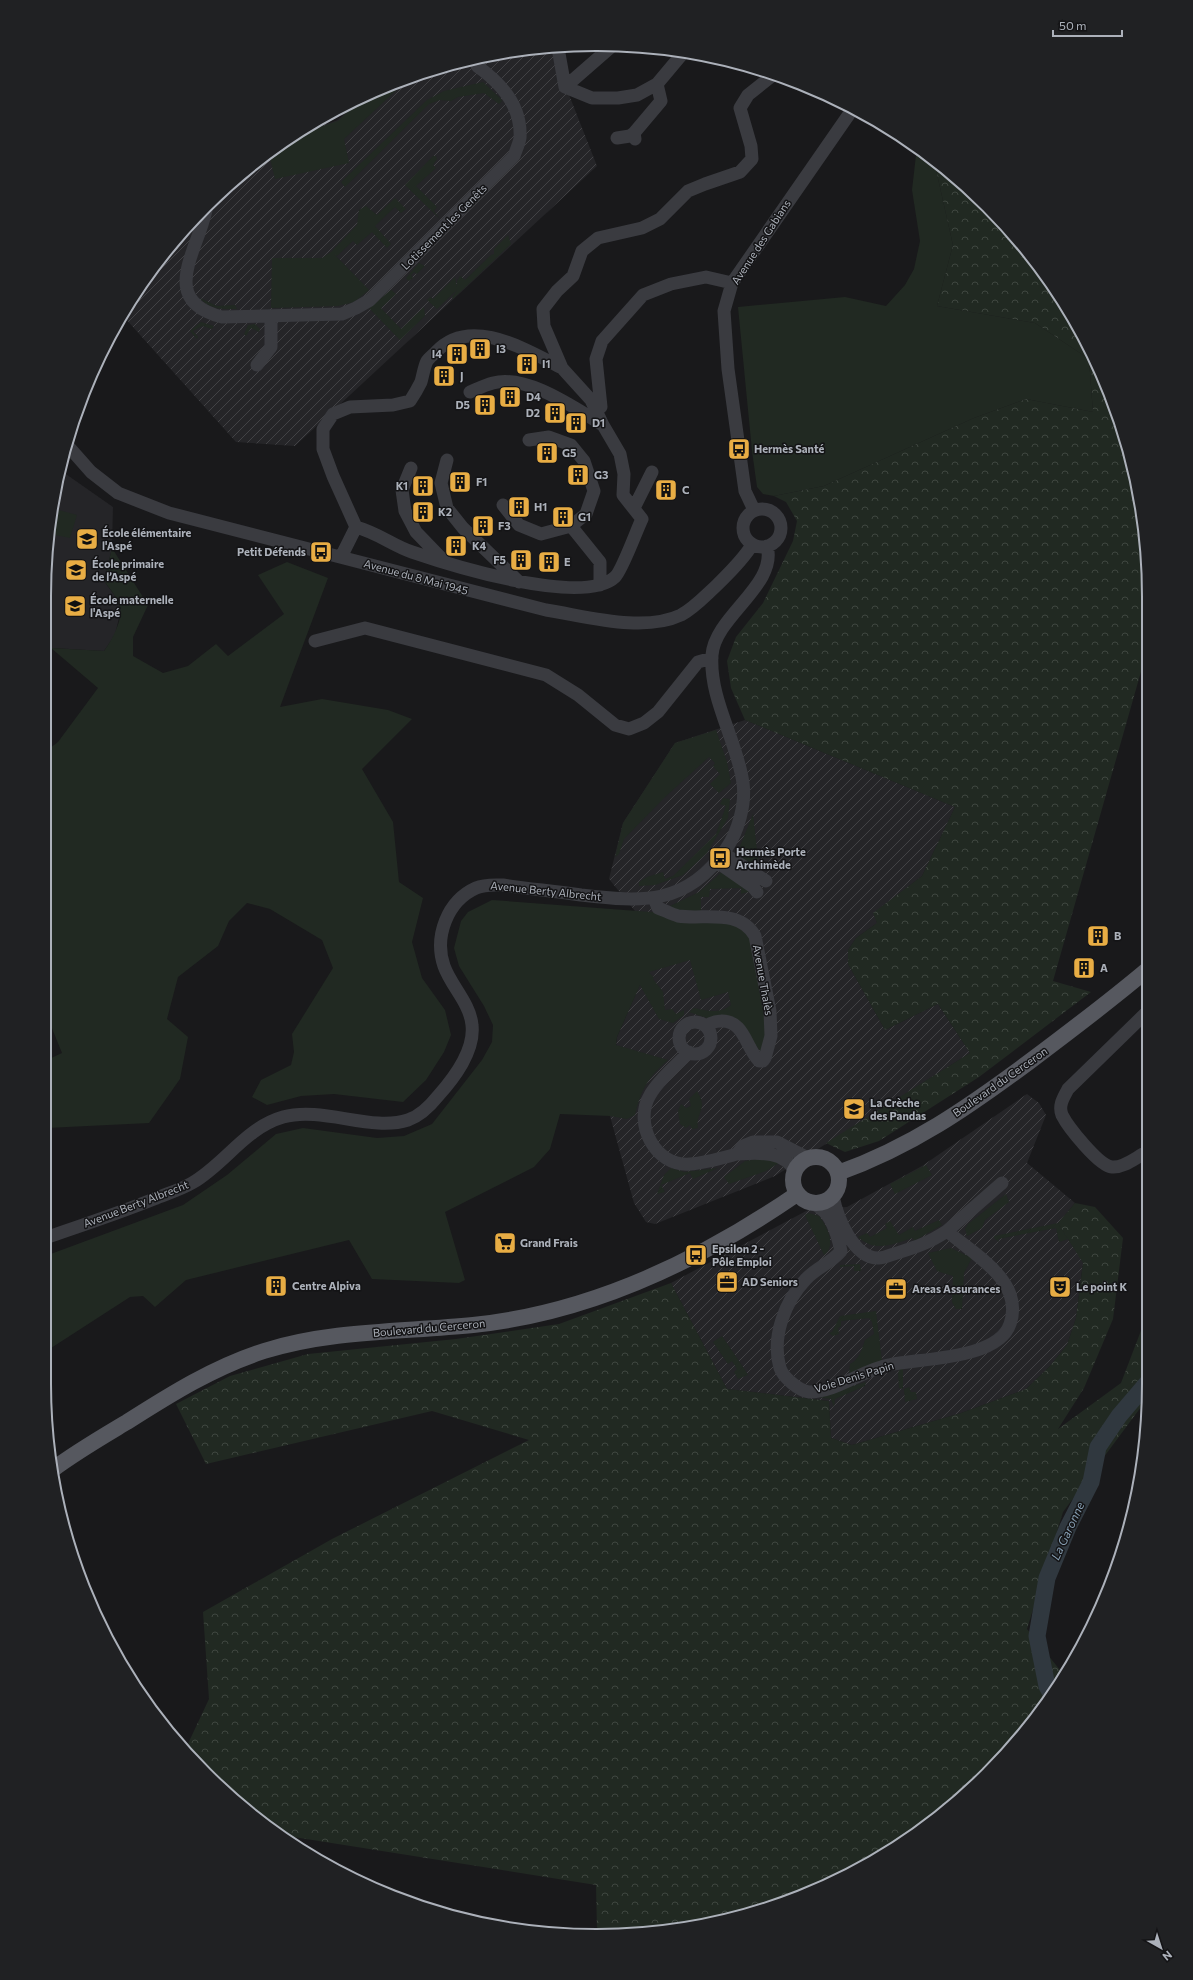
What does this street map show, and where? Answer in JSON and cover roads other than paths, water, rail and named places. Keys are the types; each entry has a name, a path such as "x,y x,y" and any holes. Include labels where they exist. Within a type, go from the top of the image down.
{"main road":[{"name":"Boulevard du Cerceron","path":"838,1173 890,1153 964,1108 1079,1025 1142,973"},
{"path":"808,1158 823,1158 830,1161 838,1173 839,1185 833,1196 822,1203 803,1198 794,1186 793,1178 795,1171 803,1161 808,1158"},
{"name":"Boulevard du Cerceron","path":"57,1464 189,1384 215,1370 263,1352 290,1344 336,1336 475,1325 567,1306 644,1280 696,1255 759,1220 803,1198"}],"street":[{"path":"565,87 606,51"},
{"path":"559,52 565,87"},
{"path":"565,87 592,98 618,98 636,95 657,84 679,58"},
{"name":"Lotissement les Genêts","path":"203,220 187,271 186,288 191,300 198,307 209,313 222,317 342,314 356,308 370,300 514,156 520,138 518,119 510,97 493,78 477,66"},
{"path":"562,368 544,326 543,309 557,291 573,276 582,251 598,238 642,228 660,219 688,191 740,172 752,159 751,146 740,108 748,95 768,79"},
{"path":"617,138 635,136 661,101 657,84"},
{"name":"Avenue des Gabians","path":"754,510 745,491 728,369 724,311 732,282 850,113"},
{"path":"356,528 371,531 410,552 520,583 568,588 600,585 616,577 642,519 623,495 624,474 620,454 603,425 596,404 596,359 602,341 643,295 671,284 706,276 732,282"},
{"path":"257,365 271,347 271,316"},
{"path":"356,528 323,449 323,429 333,414 350,407 393,404 410,401 420,383 427,361 440,347 456,337 475,335 501,340 530,352 562,368 596,404"},
{"path":"470,392 493,383 511,382 544,392 603,425"},
{"path":"503,505 519,525 541,534 571,526 586,514 594,491 584,461 570,445 549,436 529,440"},
{"name":"Avenue du 8 Mai 1945","path":"72,449 91,472 118,493 169,513 546,610 608,620 648,624 663,622 682,614 698,603 740,562 752,545"},
{"path":"447,460 441,483 446,508 463,528 520,583"},
{"path":"410,468 402,490 405,511 416,532 444,561"},
{"path":"634,508 652,472"},
{"path":"760,508 772,511 780,521 780,533 773,543 767,546 762,547 752,545 744,536 742,524 748,513 754,510 760,508"},
{"path":"571,526 600,562 600,585"},
{"path":"341,557 356,528"},
{"name":"Avenue Berty Albrecht","path":"51,1236 139,1205 193,1182 218,1163 252,1133 272,1121 283,1117 306,1114 325,1115 387,1123 410,1120 420,1114 438,1097 452,1078 462,1062 472,1040 470,1014 444,967 440,942 448,914 455,904 475,888 488,885 503,885 622,899 654,898 666,895 695,882 720,857 730,842 737,826 741,810 743,785 740,765 715,689 711,666 713,649 718,634 761,579 767,567 770,556 767,546"},
{"path":"315,641 365,628 546,675 578,695 615,725 629,729 644,724 658,712 698,662 712,658"},
{"path":"720,857 766,881"},
{"path":"720,857 757,892"},
{"name":"Avenue Thalès","path":"654,898 658,908 677,916 725,917 740,921 752,930 755,936 770,1011 771,1036 765,1058 763,1061 759,1061 755,1058 742,1034 734,1024 724,1021 712,1022 706,1026"},
{"path":"1142,1017 1068,1089 1061,1103 1062,1114 1067,1122 1091,1153 1103,1164 1112,1167 1124,1165 1142,1155"},
{"path":"698,1022 706,1026 711,1033 711,1041 707,1049 699,1053 689,1052 682,1046 679,1038 682,1029 689,1023 698,1022"},
{"path":"689,1052 661,1080 647,1099 642,1117 643,1126 648,1136 654,1147 663,1156 676,1162 689,1165 740,1150 753,1142 777,1142 808,1158"},
{"path":"740,1150 775,1155 784,1160 795,1171"},
{"path":"833,1196 843,1228 863,1253 880,1258 925,1245 947,1231 1002,1183"},
{"name":"Voie Denis Papin","path":"803,1198 820,1208 826,1215 839,1239 841,1251 833,1260 819,1268 806,1279 781,1318 777,1345 780,1369 792,1384 808,1392 828,1388 888,1365 936,1359 978,1350 998,1340 1010,1325 1013,1308 1006,1284 990,1266 947,1231"}],"waterway":[{"name":"La Garonne","path":"1049,1689 1037,1636 1047,1578 1068,1527 1091,1482 1098,1447 1119,1416 1142,1389"}],"place":[{"name":"I3","path":"480,349"},
{"name":"I4","path":"457,354"},
{"name":"I1","path":"527,364"},
{"name":"J","path":"444,376"},
{"name":"D4","path":"510,397"},
{"name":"D5","path":"485,405"},
{"name":"D2","path":"555,413"},
{"name":"D1","path":"576,423"},
{"name":"Hermès Santé","path":"739,449"},
{"name":"G5","path":"547,453"},
{"name":"G3","path":"578,475"},
{"name":"F1","path":"460,482"},
{"name":"K1","path":"423,486"},
{"name":"C","path":"666,490"},
{"name":"H1","path":"519,507"},
{"name":"K2","path":"423,512"},
{"name":"G1","path":"563,517"},
{"name":"F3","path":"483,526"},
{"name":"École élémentaire l'Aspé","path":"87,539"},
{"name":"K4","path":"456,546"},
{"name":"Petit Défends","path":"321,552"},
{"name":"F5","path":"521,560"},
{"name":"E","path":"549,562"},
{"name":"École primaire de l’Aspé","path":"76,570"},
{"name":"École maternelle l'Aspé","path":"75,606"},
{"name":"Hermès Porte Archimède","path":"720,858"},
{"name":"B","path":"1098,936"},
{"name":"A","path":"1084,968"},
{"name":"La Crèche des Pandas","path":"854,1109"},
{"name":"Grand Frais","path":"505,1243"},
{"name":"Epsilon 2 - Pôle Emploi","path":"696,1255"},
{"name":"AD Seniors","path":"727,1282"},
{"name":"Centre Alpiva","path":"276,1286"},
{"name":"Le point K","path":"1060,1287"},
{"name":"Areas Assurances","path":"896,1289"}]}
